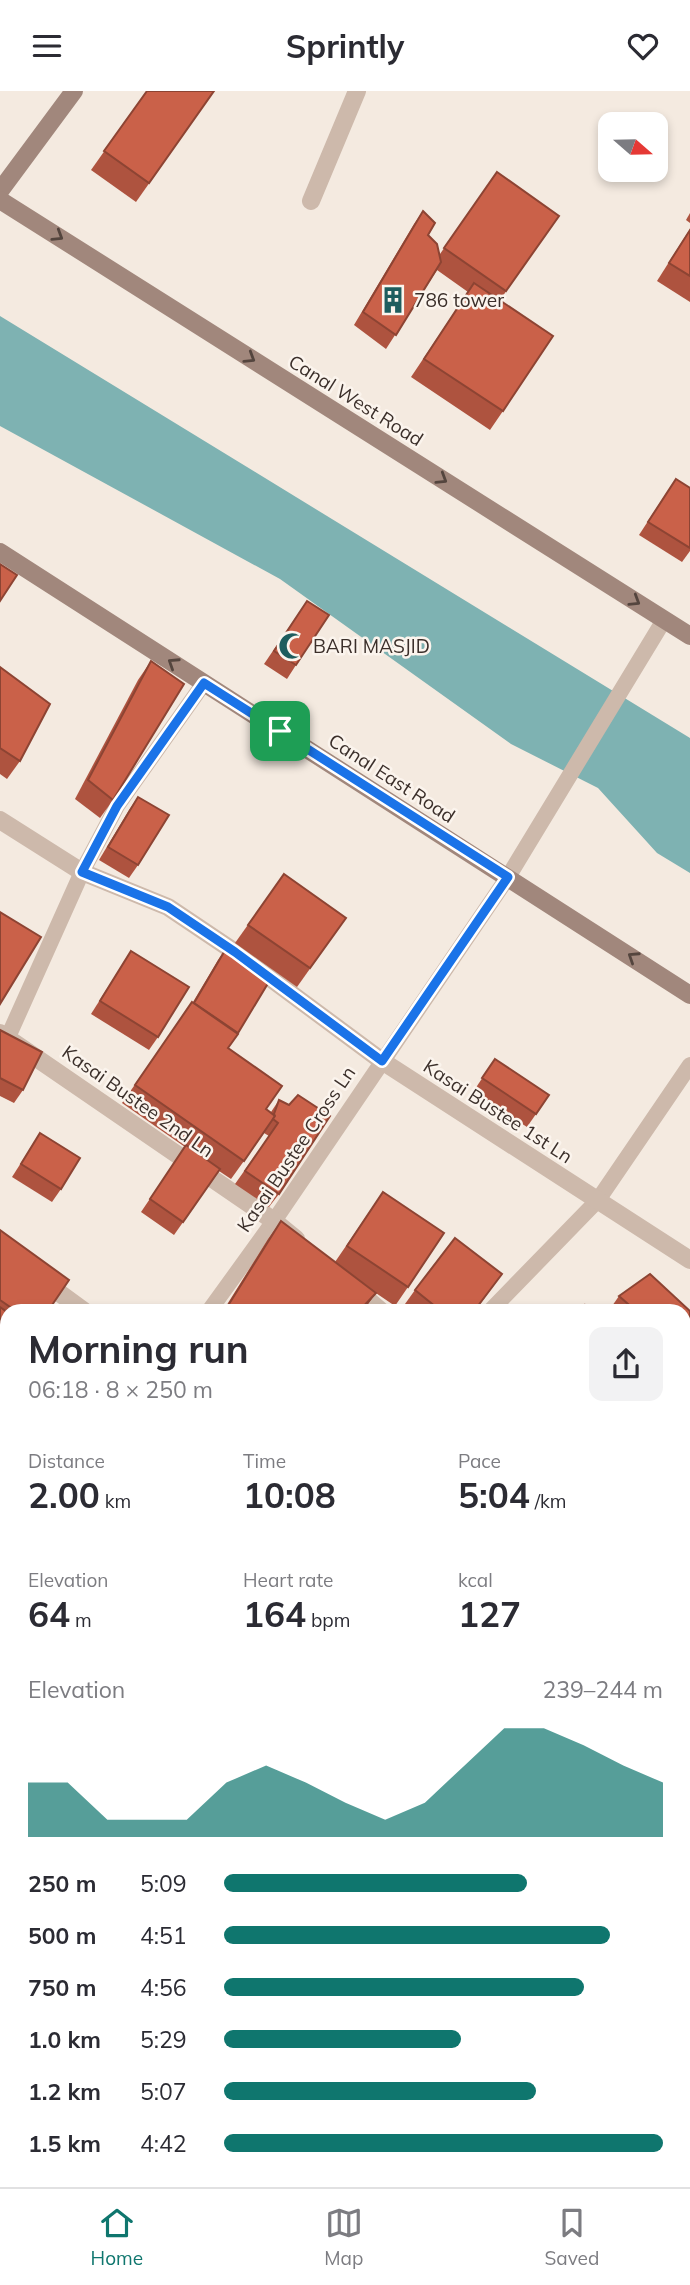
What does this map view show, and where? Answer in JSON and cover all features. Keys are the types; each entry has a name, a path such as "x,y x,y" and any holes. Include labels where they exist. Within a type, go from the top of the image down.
{"main road":[{"path":"0,191 74,91"},
{"name":"Canal West Road","path":"0,200 690,636"},
{"name":"Canal East Road","path":"0,552 690,995"}],"street":[{"path":"312,201 357,91"},
{"name":"Kasai Bustee 1st Ln","path":"0,820 82,872 168,907 235,952 382,1061 690,1260"},
{"name":"Kasai Bustee 2nd Ln","path":"4,1035 274,1221 306,1248"},
{"path":"32,1273 74,1304"},
{"path":"338,1275 373,1304"}],"lane":[{"name":"Kasai Bustee Cross Ln","path":"214,1304 274,1221 508,877 664,619"},
{"path":"4,1035 82,872 117,806 204,683"},
{"path":"496,1304 598,1200 690,1065"}],"water":[{"path":"0,316 690,738 690,873 657,853 598,788 511,744 280,579 0,426"}],"building":[{"path":"147,91 214,91 149,183 104,151"},
{"path":"497,172 559,216 506,291 444,248"},
{"name":"786 tower","path":"423,211 435,223 428,235 437,244 441,262 396,335 363,312"},
{"path":"690,230 690,276 669,263"},
{"path":"474,283 553,336 503,411 424,359"},
{"path":"676,479 690,488 690,548 648,522"},
{"path":"0,564 17,575 0,601"},
{"name":"BARI MASJID","path":"307,601 329,615 296,665 274,651"},
{"path":"151,661 184,684 113,800 88,780"},
{"path":"0,667 50,704 20,761 0,748"},
{"path":"138,797 169,815 138,865 108,847"},
{"path":"284,874 346,918 310,968 248,925"},
{"path":"0,912 41,937 0,1004"},
{"path":"227,947 273,975 238,1033 194,1003"},
{"path":"131,951 189,987 158,1037 100,1001"},
{"path":"192,1002 238,1034 228,1048 282,1086 266,1109 275,1116 244,1161 135,1085"},
{"path":"0,1030 42,1052 23,1090 0,1078"},
{"path":"495,1059 549,1095 536,1114 482,1078"},
{"path":"298,1095 330,1116 279,1194 245,1171 278,1123 273,1119 279,1100 289,1105"},
{"path":"40,1133 80,1158 61,1189 21,1164"},
{"path":"186,1145 220,1169 183,1222 150,1199"},
{"path":"383,1192 444,1233 408,1287 347,1246"},
{"path":"281,1221 376,1293 366,1304 229,1304"},
{"path":"0,1230 69,1280 53,1304 6,1304 0,1300"},
{"path":"455,1238 502,1274 479,1304 432,1304 415,1290"},
{"path":"650,1274 682,1304 628,1304 619,1296"}],"place":[{"name":"786 tower","path":"393,300"},
{"name":"BARI MASJID","path":"292,646"}],"route":[{"path":"204,683 280,731 508,877 382,1061 235,952 168,907 82,872 117,806 204,683"}]}
